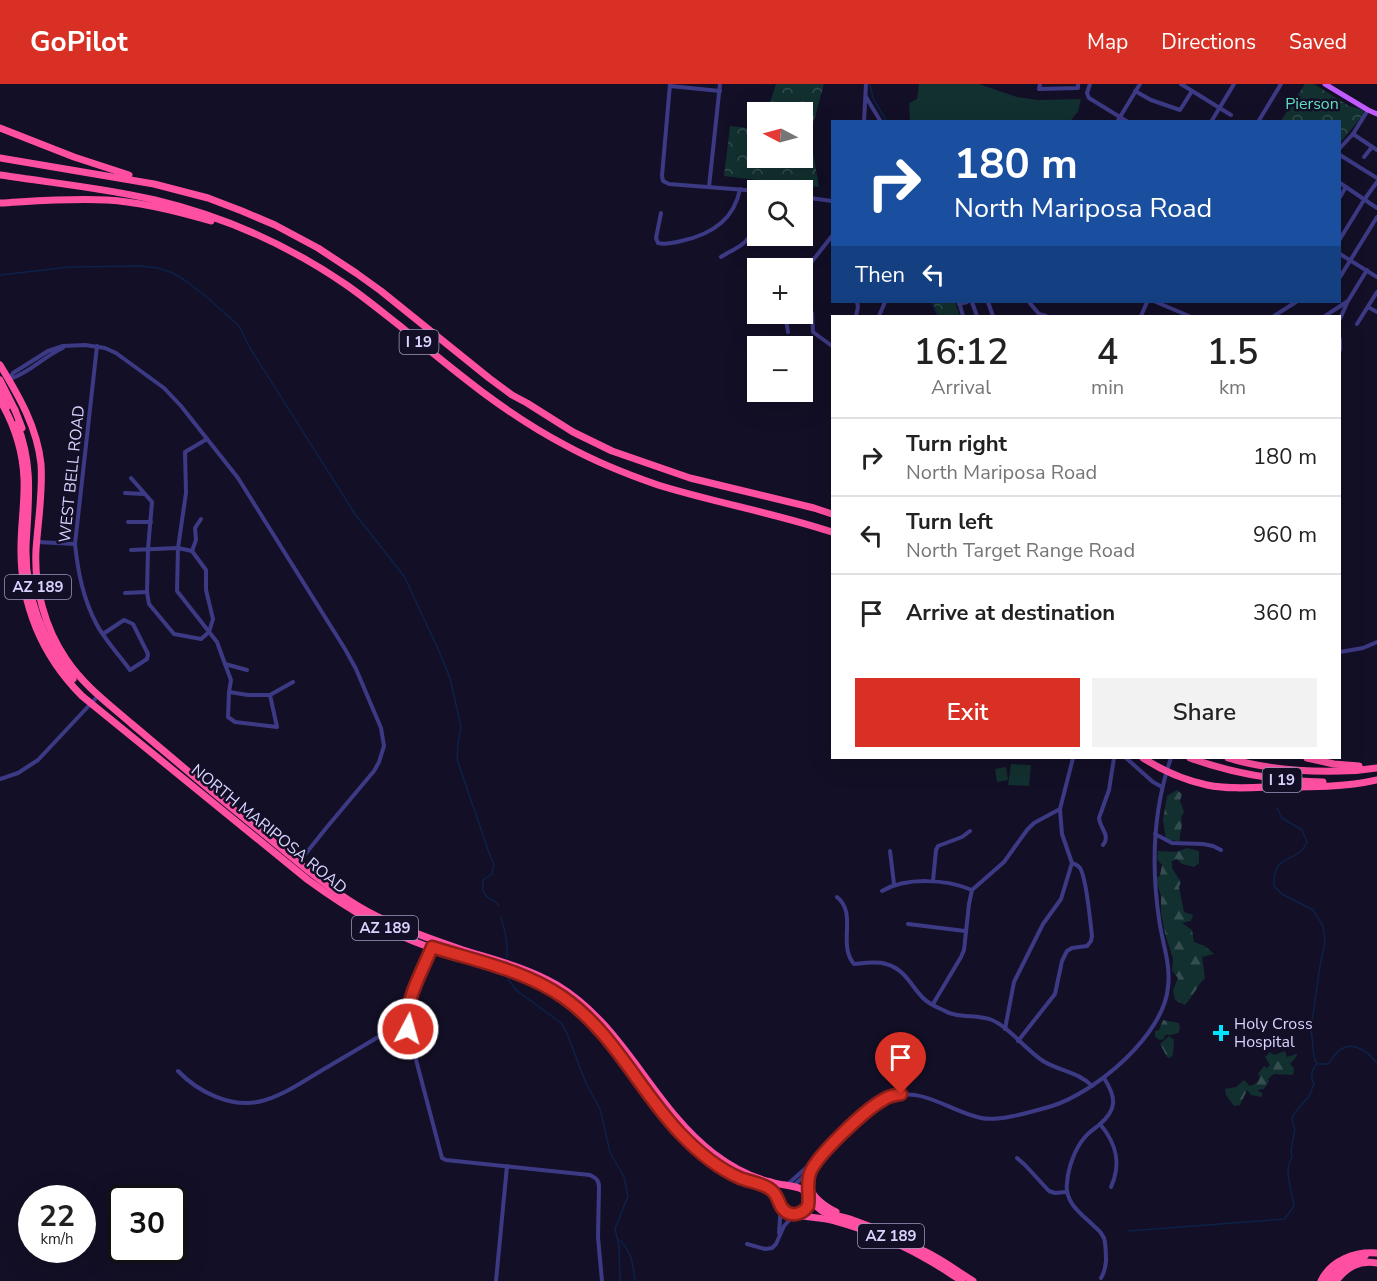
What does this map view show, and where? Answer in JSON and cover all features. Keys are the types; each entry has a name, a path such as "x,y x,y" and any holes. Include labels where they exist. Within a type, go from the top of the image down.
{"highway":[{"path":"0,128 74,157 154,184"},
{"name":"I 19","path":"0,158 154,184 208,198 243,211 318,248 381,291 512,395 592,442 690,478 831,514"},
{"name":"I 19","path":"0,175 154,200 189,209 246,230 312,263 346,284 491,400 539,432 597,461 658,484 831,532"},
{"path":"0,203 102,200 167,209 240,231 312,263"},
{"name":"AZ 189","path":"0,365 2,383 20,399 30,419 39,453 41,490 36,564 39,592 46,618 55,640 69,663 84,681 94,700"},
{"path":"2,383 23,440 29,475 27,558 32,599 53,652 75,682 94,700"},
{"name":"AZ 189","path":"0,400 14,429 23,467 21,549 26,601 34,624 49,654 73,687 94,700"},
{"path":"13,411 27,438 33,474 30,554 34,583 41,610 55,640"},
{"name":"NORTH MARIPOSA ROAD","path":"94,700 145,747 308,880 385,928 432,947 508,964 552,990 583,1013 608,1039 671,1122 691,1144 738,1177 771,1189 785,1210 836,1221 883,1239 924,1257 962,1281"},
{"name":"NORTH MARIPOSA ROAD","path":"94,700 299,863"},
{"path":"1145,759 1166,771 1206,785 1227,788 1323,786 1377,779"},
{"name":"I 19","path":"1193,759 1245,774 1277,780 1321,782 1377,779"},
{"name":"I 19","path":"1232,759 1263,767 1295,771 1356,770 1377,767"},
{"path":"1312,759 1334,764 1377,767"},
{"path":"248,831 290,861 299,863 303,871 343,901"},
{"name":"NORTH MARIPOSA ROAD","path":"343,901 397,926 558,986 586,1007 609,1030 681,1123 715,1155 753,1177 800,1188 822,1211 855,1220 927,1252 973,1281"},
{"path":"635,1075 641,1074 645,1077"},
{"path":"671,1122 681,1123"},
{"path":"706,1156 710,1153 715,1155"},
{"path":"808,1184 813,1194 824,1205 855,1220"},
{"path":"780,1204 783,1193 790,1186"},
{"path":"797,1214 807,1208 808,1195"},
{"path":"1325,1281 1324,1276 1344,1259 1366,1252 1377,1254"},
{"path":"1335,1281 1346,1270 1377,1254"},
{"path":"1325,1281 1345,1264 1365,1259 1377,1263"}],"main road":[{"path":"1325,84 1377,114"}],"street":[{"path":"709,186 720,84"},
{"path":"864,119 866,84"},
{"path":"1040,86 1078,88 1078,84"},
{"path":"1089,84 1087,93 1089,98 1119,119 1140,84"},
{"path":"1180,84 1232,116"},
{"path":"1212,120 1234,84"},
{"path":"1259,120 1281,84"},
{"path":"720,91 670,85 663,181 669,184 747,190"},
{"path":"1135,91 1151,100 1180,110 1192,91"},
{"path":"866,97 880,120"},
{"path":"1341,147 1353,134 1368,110"},
{"path":"864,119 876,113"},
{"path":"1353,134 1375,148 1365,157"},
{"path":"1341,156 1377,180 1341,237"},
{"path":"1341,184 1377,208"},
{"path":"1341,195 1346,187"},
{"path":"661,213 657,243 670,244 688,240 712,230 732,212 740,189"},
{"path":"813,198 831,201"},
{"path":"1341,275 1377,217"},
{"path":"813,260 831,237"},
{"path":"721,257 747,240"},
{"path":"1341,255 1377,277"},
{"path":"1341,317 1366,270"},
{"path":"1357,324 1377,292"},
{"path":"1327,315 1348,302"},
{"path":"1030,303 1042,315"},
{"path":"1158,303 1187,315"},
{"path":"1276,315 1294,303"},
{"path":"1368,307 1377,312"},
{"path":"787,324 788,332"},
{"path":"813,324 813,332 831,345"},
{"path":"2,383 17,377 41,357 58,348 75,345 97,346 110,350 164,388 238,478 350,658 381,728 384,737 382,754 374,771 299,863"},
{"name":"WEST BELL ROAD","path":"97,346 75,544 78,571 86,600 98,626 130,670 147,659 148,654 133,624 124,620 104,634"},
{"path":"207,439 185,452 186,493 178,548 177,591 217,642 231,680 228,717 235,722 277,727 270,695"},
{"path":"131,478 152,502 148,549 149,604 174,634 201,639 209,632 213,620 206,590 206,570 192,551 178,548 148,549 131,550"},
{"path":"125,493 145,494"},
{"path":"192,551 196,540 195,528 201,519"},
{"path":"128,522 151,522"},
{"path":"37,542 75,544"},
{"path":"125,593 147,592"},
{"path":"1341,652 1363,648 1377,642"},
{"path":"225,664 247,670"},
{"path":"229,692 270,695 293,682"},
{"path":"0,779 18,773 38,760 94,700"},
{"path":"1005,1029 1014,982 1043,924 1061,899 1072,863 1062,834 1060,809 1072,759"},
{"path":"1103,845 1107,840 1099,818 1109,790 1114,759"},
{"path":"1127,759 1162,787"},
{"path":"790,1186 791,1182 867,1112 881,1100 890,1096 911,1094 923,1096 981,1118 992,1119 1053,1106 1070,1099 1104,1077 1150,1031 1162,1012 1166,1000 1169,972 1159,919 1154,859 1162,787 1171,759"},
{"path":"933,1004 964,950 972,890 1004,862 1034,823 1060,809"},
{"path":"933,881 938,846 962,837 970,831"},
{"path":"1155,834 1172,843 1203,844 1221,850"},
{"path":"890,850 894,884"},
{"path":"1018,1041 1055,994 1062,961 1067,951 1087,946 1091,941 1082,872 1072,863"},
{"path":"882,891 894,884 933,881 972,890"},
{"path":"837,897 842,901 847,912 846,944 853,963 886,963 894,967 904,974 922,996 933,1004 950,1013 995,1021 1046,1063 1082,1077 1092,1086"},
{"path":"908,924 965,932"},
{"path":"432,947 411,997 406,1022 442,1158 590,1175 596,1178 599,1182 598,1237 602,1281"},
{"path":"178,1071 193,1085 213,1096 225,1100 255,1102 288,1090 406,1022"},
{"path":"1101,1278 1105,1273 1104,1236 1071,1204 1066,1191 1067,1180 1079,1144 1085,1136 1101,1124 1111,1111 1114,1102 1112,1092 1104,1077"},
{"path":"1101,1124 1112,1139 1117,1161 1111,1187"},
{"path":"808,1195 808,1184 813,1167 823,1153"},
{"path":"1017,1158 1049,1191 1060,1193 1066,1191"},
{"path":"790,1186 802,1178 814,1160"},
{"path":"496,1281 507,1166"},
{"path":"778,1236 780,1204"},
{"path":"747,1244 770,1249 775,1245 786,1223 797,1214"}],"green space":[{"path":"776,84 824,84 813,124 813,102 770,102"},
{"path":"919,84 979,84 1017,97 1038,100 1081,99 1078,112 1072,120 910,120 909,103 917,99"},
{"name":"Pierson","path":"1305,84 1314,84 1349,106 1364,110 1363,115 1341,142 1341,120 1281,120"},
{"path":"730,126 747,128 747,168 813,168 813,152 819,187 813,186 813,180 759,180 724,176"},
{"path":"934,303 955,303 960,315 938,315"},
{"path":"1011,764 1031,765 1029,786 1008,785"},
{"path":"1006,767 1008,780 997,782 995,769"},
{"path":"1177,790 1182,794 1180,801 1184,812 1181,817 1180,841 1166,840 1163,820 1167,796"},
{"path":"1187,848 1199,851 1199,863 1194,867 1182,864 1177,859 1172,861 1172,868 1181,882 1179,887 1184,912 1193,915 1191,921 1182,923 1192,930 1194,942 1205,946 1214,954 1202,957 1205,978 1185,1005 1175,1000 1173,990 1178,978 1172,971 1173,959 1165,933 1161,913 1161,896 1156,879 1160,875 1162,865 1157,859 1158,851 1176,852"},
{"path":"1163,1020 1179,1023 1180,1028 1178,1033 1165,1035 1164,1039 1160,1040 1155,1037 1155,1031 1159,1030"},
{"path":"1169,1036 1174,1040 1173,1055 1170,1058 1167,1057 1160,1044"},
{"path":"1285,1051 1287,1057 1297,1054 1290,1064 1294,1068 1293,1075 1274,1074 1268,1079 1264,1089 1257,1090 1262,1093 1262,1097 1251,1095 1247,1090 1240,1105 1234,1106 1226,1095 1225,1089 1236,1087 1244,1080 1250,1086 1257,1083 1260,1077 1258,1074 1264,1066 1267,1068 1270,1065 1265,1057 1270,1052 1274,1055"}],"waterway":[{"path":"870,84 873,98 886,120"},
{"path":"0,275 69,267 158,268 186,281 239,326 250,348 355,514 404,576 439,651 450,678 461,727 457,759 494,864 492,874 483,880 483,891 499,905"},
{"path":"932,303 938,315"},
{"path":"1277,808 1282,818 1302,830 1307,842 1303,849 1277,868 1274,875 1274,886 1282,894 1313,910 1323,926 1325,942 1311,1028 1314,1057 1317,1064 1328,1064 1339,1050 1351,1046 1366,1052 1377,1063"},
{"path":"501,917 506,937 507,958"},
{"path":"505,975 516,990 561,1023 586,1083 600,1109 610,1152 624,1177 628,1196 615,1229 619,1246 620,1281"},
{"path":"1128,1231 1284,1219 1294,1206 1288,1175 1295,1129 1292,1121 1293,1115 1309,1096 1314,1084 1313,1069 1317,1064"},
{"path":"618,1239 629,1253 635,1281"}],"place":[{"name":"Holy Cross Hospital","path":"1221,1033"}],"route":[{"path":"408,1029 406,1022 411,997 432,947 529,978 562,997 594,1023 664,1114 691,1144 732,1174 771,1189 782,1208 798,1215 808,1206 808,1184 816,1161 881,1100 901,1094"}]}
